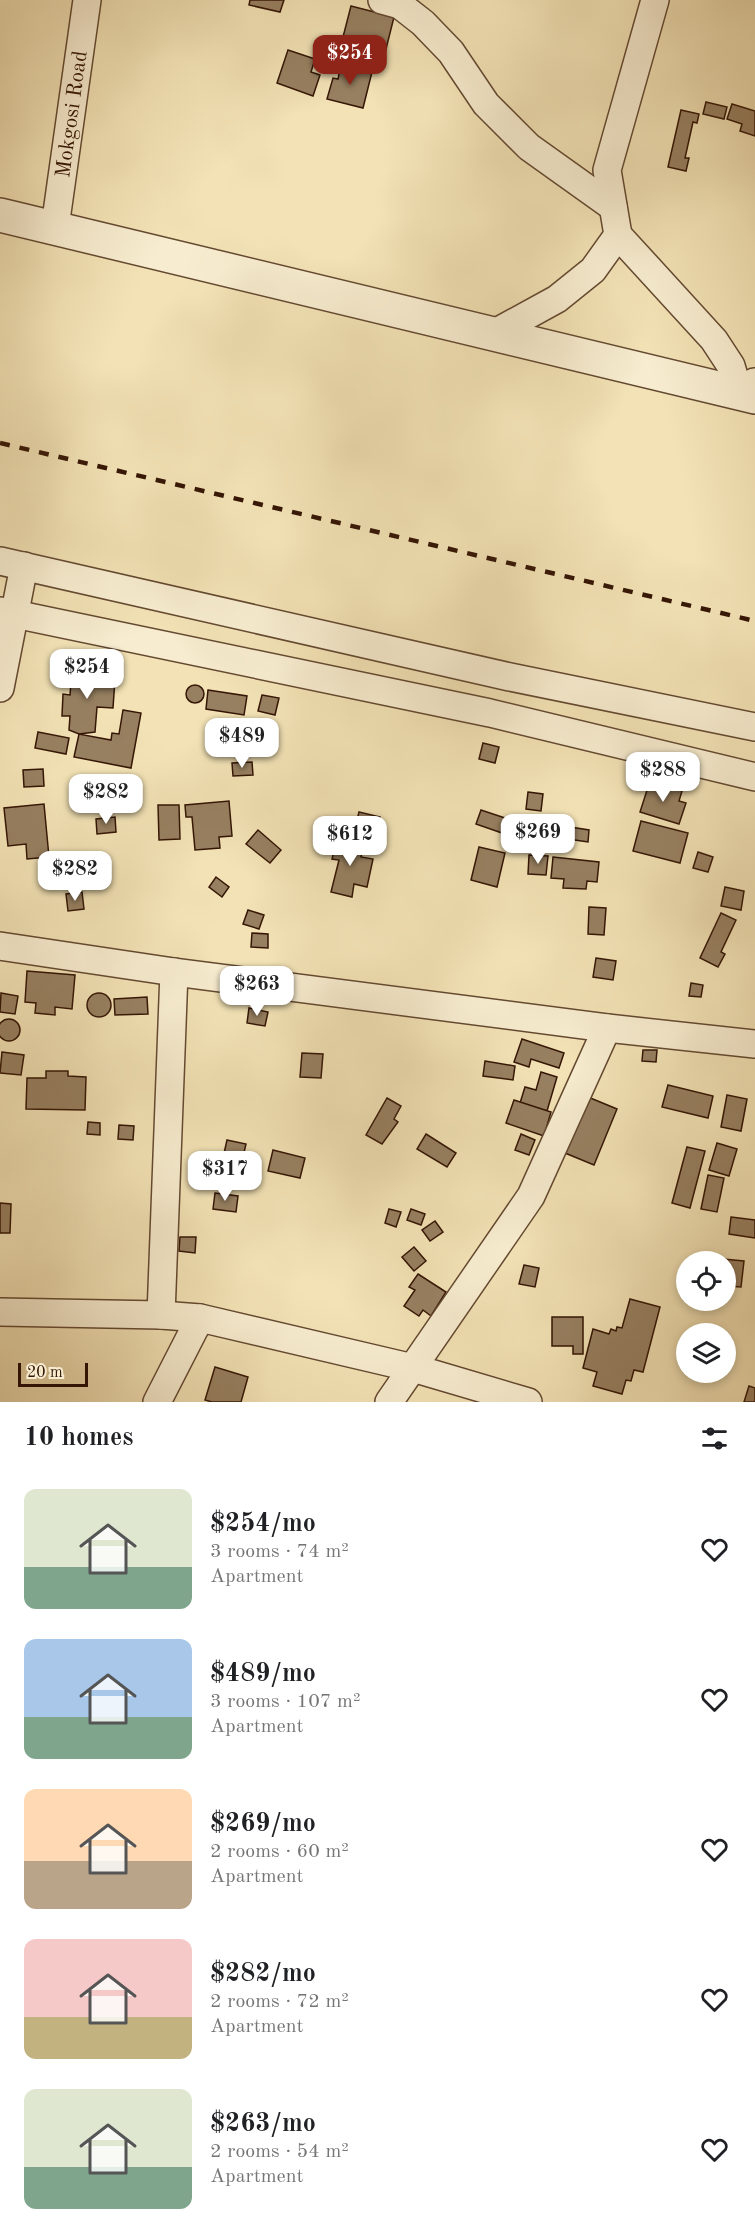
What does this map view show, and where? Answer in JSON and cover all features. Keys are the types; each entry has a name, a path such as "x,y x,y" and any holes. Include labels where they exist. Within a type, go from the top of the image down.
{"street":[{"name":"Mokgosi Road","path":"55,227 87,0"},
{"path":"382,0 400,5 430,30 451,52 486,104 529,147 613,207"},
{"path":"655,0 607,170 618,235 714,340 750,390"},
{"path":"0,215 493,334 750,390"},
{"path":"493,334 557,299 593,270 618,235"},
{"path":"0,688 12,564 510,676 755,727"},
{"path":"8,613 490,713 755,777"},
{"path":"0,946 174,972 607,1028 755,1044"},
{"path":"161,1315 174,972"},
{"path":"389,1402 531,1196 607,1028"},
{"path":"0,1312 161,1315 200,1318 413,1368 528,1402"},
{"path":"157,1402 200,1318"}],"building":[{"path":"250,0 284,0 280,12 249,5"},
{"path":"351,6 394,17 384,57 356,50 359,41 343,37"},
{"path":"288,50 315,59 311,72 320,75 313,96 277,83"},
{"path":"341,64 372,72 363,108 327,99 333,78 338,79"},
{"path":"706,102 727,107 724,119 703,114"},
{"path":"732,104 755,111 755,136 740,131 742,124 727,119"},
{"path":"681,110 699,114 697,123 693,122 685,158 689,158 686,171 668,167"},
{"path":"72,669 89,670 88,677 115,679 113,708 97,707 95,732 79,734 69,730 70,716 62,716 63,694 70,695"},
{"path":"195,685 201,688 204,694 201,700 195,703 189,700 186,694 189,688"},
{"path":"208,690 247,696 244,715 206,709"},
{"path":"262,695 279,698 275,715 258,711"},
{"path":"123,710 141,713 131,768 74,757 79,734 111,740 112,733 119,734"},
{"path":"38,732 69,738 66,754 35,748"},
{"path":"483,743 499,747 495,763 479,759"},
{"path":"252,762 253,775 233,776 232,763"},
{"path":"43,769 44,786 24,787 23,770"},
{"path":"650,781 682,791 679,801 686,803 679,824 640,812"},
{"path":"528,792 543,794 541,811 526,809"},
{"path":"229,801 232,836 219,837 220,848 195,850 192,817 186,817 185,805"},
{"path":"44,804 49,857 27,859 26,844 8,846 4,808"},
{"path":"158,805 179,805 180,839 159,840"},
{"path":"481,810 508,819 502,833 476,824"},
{"path":"359,812 380,817 375,833 355,828"},
{"path":"115,817 116,832 97,834 96,819"},
{"path":"641,821 688,833 680,863 633,851"},
{"path":"570,827 589,830 588,842 568,839"},
{"path":"258,830 281,850 270,863 246,844"},
{"path":"344,839 364,843 361,857 373,859 367,887 354,884 352,897 331,892 339,860 332,859 336,842 343,843"},
{"path":"479,847 505,853 497,887 471,880"},
{"path":"698,852 713,857 708,872 693,868"},
{"path":"71,853 86,858 79,879 64,875"},
{"path":"529,855 548,856 546,875 528,874"},
{"path":"553,857 599,862 597,882 587,881 586,889 563,888 564,879 551,878"},
{"path":"216,877 229,887 222,897 209,887"},
{"path":"725,887 744,891 741,910 721,906"},
{"path":"82,892 84,909 68,911 66,894"},
{"path":"589,907 606,908 604,935 588,934"},
{"path":"248,910 264,915 259,929 243,924"},
{"path":"721,913 736,920 721,952 725,954 718,967 700,958"},
{"path":"252,933 268,934 268,948 251,947"},
{"path":"596,958 616,961 613,980 593,977"},
{"path":"27,971 75,975 72,1009 55,1007 55,1015 35,1013 36,1003 25,1002"},
{"path":"691,983 703,985 701,997 689,996"},
{"path":"1,993 18,996 15,1014 0,1012"},
{"path":"94,993 104,993 111,1000 111,1010 104,1017 94,1017 87,1010 87,1000"},
{"path":"147,997 148,1014 115,1015 114,999"},
{"path":"249,1008 268,1012 265,1026 247,1023"},
{"path":"9,1019 17,1022 19,1026 17,1038 9,1041 1,1038 -1,1026 1,1022"},
{"path":"522,1039 564,1053 559,1068 531,1059 529,1067 514,1062"},
{"path":"643,1050 657,1050 656,1062 642,1061"},
{"path":"2,1052 24,1055 21,1075 0,1073"},
{"path":"302,1053 323,1054 321,1078 300,1077"},
{"path":"485,1061 515,1066 513,1080 483,1076"},
{"path":"46,1071 68,1071 68,1076 86,1077 85,1110 26,1109 27,1078 46,1078"},
{"path":"541,1072 557,1077 547,1111 520,1103 525,1087 536,1090"},
{"path":"668,1085 713,1096 708,1118 662,1107"},
{"path":"727,1095 747,1099 741,1131 721,1127"},
{"path":"588,1097 617,1109 594,1165 565,1153"},
{"path":"387,1098 401,1106 394,1119 398,1122 382,1144 366,1135"},
{"path":"514,1100 551,1112 544,1136 506,1123"},
{"path":"88,1122 100,1123 100,1135 87,1134"},
{"path":"119,1125 134,1126 133,1140 118,1139"},
{"path":"426,1134 456,1153 447,1167 417,1149"},
{"path":"521,1134 535,1140 529,1155 515,1150"},
{"path":"227,1140 246,1144 242,1161 223,1158"},
{"path":"717,1143 737,1149 729,1176 709,1170"},
{"path":"687,1147 705,1151 690,1208 672,1203"},
{"path":"273,1150 305,1158 300,1178 268,1171"},
{"path":"708,1175 724,1178 717,1212 701,1209"},
{"path":"215,1193 238,1196 236,1212 213,1209"},
{"path":"0,1203 11,1204 10,1233 0,1233"},
{"path":"389,1209 401,1212 396,1227 385,1223"},
{"path":"411,1209 425,1214 421,1225 407,1220"},
{"path":"731,1217 755,1220 755,1238 729,1234"},
{"path":"435,1221 443,1232 430,1241 422,1230"},
{"path":"180,1237 196,1237 195,1253 179,1251"},
{"path":"414,1247 426,1261 414,1271 402,1257"},
{"path":"736,1260 744,1261 741,1287 736,1287"},
{"path":"524,1265 539,1268 535,1287 519,1284"},
{"path":"418,1274 446,1292 431,1316 423,1310 419,1316 404,1306 415,1290 409,1287"},
{"path":"630,1299 660,1307 643,1372 634,1370 631,1381 626,1380 622,1394 593,1386 597,1372 583,1368 593,1329 609,1334 611,1329 616,1331 617,1327 622,1328"},
{"path":"552,1317 583,1317 583,1354 573,1354 573,1346 552,1346"},
{"path":"215,1367 248,1377 241,1402 205,1400"},
{"path":"749,1386 755,1388 755,1402 744,1402"}],"railway":[{"path":"0,443 755,621"}]}
